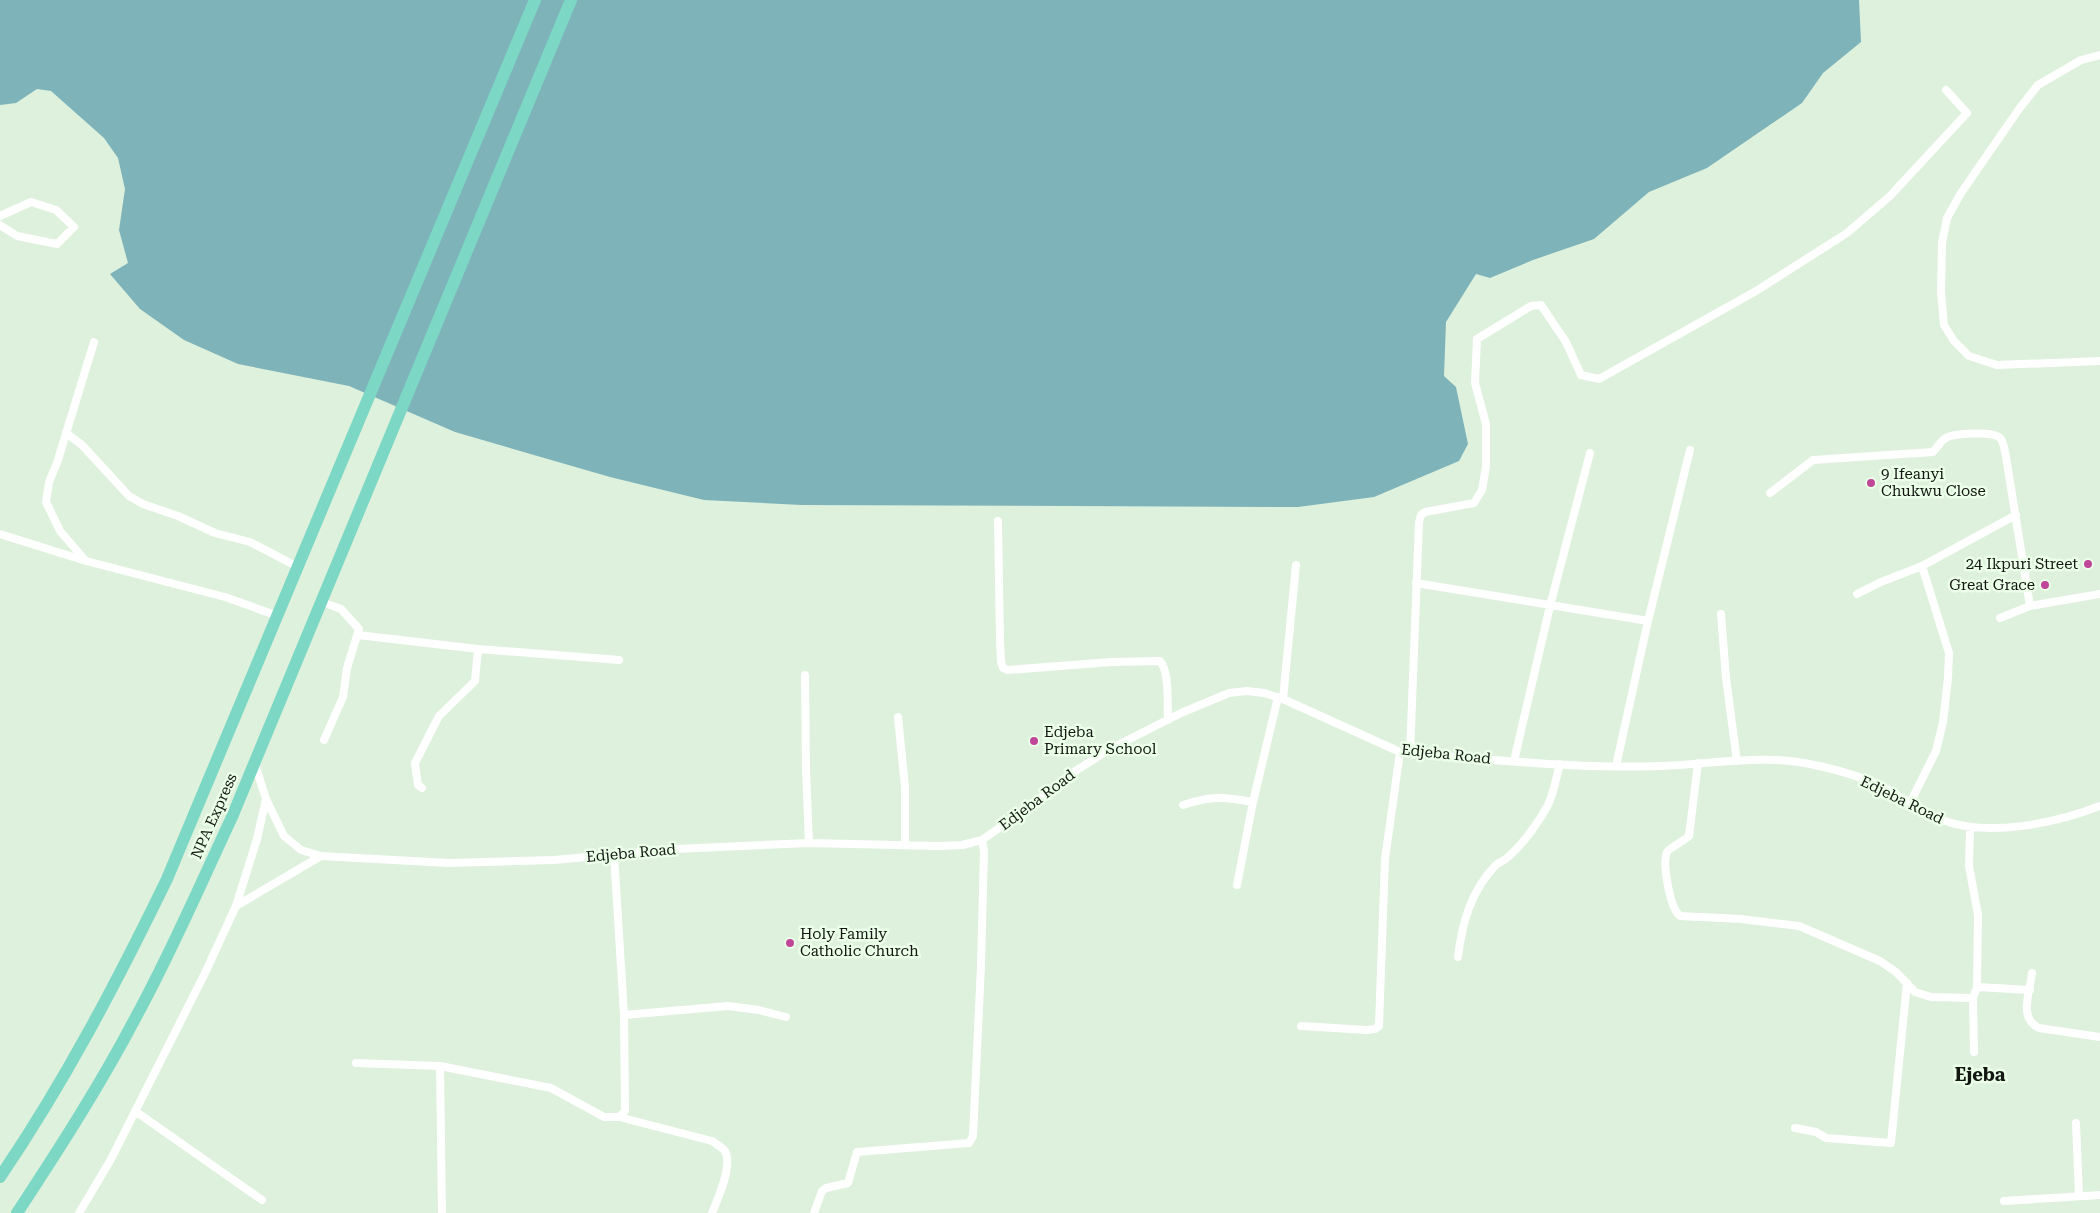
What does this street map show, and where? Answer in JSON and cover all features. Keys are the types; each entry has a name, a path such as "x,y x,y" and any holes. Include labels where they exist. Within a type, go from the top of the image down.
{"main road":[{"name":"NPA Express","path":"0,1177 88,1033 132,952 197,810 535,0"},
{"name":"NPA Express","path":"17,1213 55,1156 137,1017 172,946 255,764 571,0"}],"street":[{"path":"2100,56 2081,60 2038,84 1961,193 1947,218 1942,243 1941,292 1944,325 1954,341 1969,356 1997,365 2100,361"},
{"path":"1410,754 1416,583 1421,515 1425,512 1474,503 1482,490 1486,467 1486,424 1475,383 1477,339 1531,306 1541,306 1566,342 1581,374 1599,379 1756,290 1847,233 1890,196 1966,113 1946,90"},
{"path":"0,216 31,202 56,210 74,227 57,244 17,236 0,225"},
{"path":"86,561 60,531 46,502 49,482 57,463 94,342"},
{"path":"66,433 82,446 129,496 143,504 178,516 215,533 250,542 298,568"},
{"path":"1770,493 1814,460 1933,452 1949,436 1988,433 2001,439 2006,457 2030,606"},
{"path":"1616,766 1648,621 1690,450"},
{"path":"1514,760 1550,606 1590,453"},
{"path":"1857,594 1881,582 1922,566 2016,514"},
{"path":"998,521 1000,641 1001,662 1004,668 1008,670 1111,662 1160,661 1164,666 1166,675 1168,720"},
{"path":"0,534 86,561 225,597 278,616"},
{"path":"1237,885 1253,802 1281,698 1296,565"},
{"path":"1910,803 1936,751 1943,722 1948,678 1949,653 1922,566"},
{"path":"1416,583 1648,621"},
{"path":"2000,618 2030,606 2100,594"},
{"path":"322,602 341,609 359,629 347,668 343,697 324,740"},
{"path":"1721,614 1726,678 1737,761"},
{"path":"358,635 478,649 619,660"},
{"path":"422,788 418,785 416,760 439,716 475,682 478,649"},
{"path":"805,675 809,844"},
{"name":"Edjeba Road","path":"255,764 266,799 284,836 301,850 321,856 449,863 554,860 675,849 809,844 962,845 982,840 1029,807 1069,774 1110,749 1168,720 1229,693 1247,690 1264,692 1281,698 1400,752 1410,754 1616,766 1777,760 1819,766 1872,782 1944,821 1970,828 2015,826 2052,821 2100,806"},
{"path":"898,717 905,787 905,844"},
{"path":"1301,1026 1367,1030 1375,1029 1379,1026 1385,860 1400,752"},
{"path":"1458,957 1462,924 1469,905 1489,873 1497,864 1508,858 1548,804 1560,764"},
{"path":"1698,764 1689,836 1683,842 1670,848 1666,854 1668,887 1676,913 1680,916 1742,919 1799,926 1880,961 1896,972 1915,992 1930,997 1973,998"},
{"path":"1183,805 1204,798 1220,797 1253,802"},
{"path":"79,1213 110,1161 205,973 236,906 257,839 266,799"},
{"path":"1970,828 1969,866 1978,914 1977,987 1973,998 1974,1052"},
{"path":"814,1213 822,1191 826,1188 848,1183 857,1152 969,1143 973,1136 982,966 984,851 982,840"},
{"path":"614,854 624,1015 625,1111 619,1117"},
{"path":"236,906 321,856"},
{"path":"2032,973 2026,1008 2027,1017 2031,1024 2039,1028 2100,1036"},
{"path":"1795,1128 1816,1132 1826,1138 1891,1143 1907,983"},
{"path":"1977,987 2030,990"},
{"path":"624,1015 641,1012 728,1006 758,1010 786,1017"},
{"path":"356,1064 440,1066 551,1088 604,1117 619,1117 712,1141 724,1149 728,1160 719,1197 712,1213"},
{"path":"440,1066 442,1213"},
{"path":"135,1111 262,1200"},
{"path":"2076,1123 2079,1196"},
{"path":"2004,1201 2100,1195"}],"water":[{"path":"0,0 1859,0 1861,42 1823,73 1802,103 1707,168 1649,192 1594,239 1533,260 1490,278 1476,274 1446,322 1444,376 1456,387 1468,444 1459,461 1374,497 1298,507 801,505 704,500 610,477 455,432 349,386 238,364 184,340 140,309 110,274 128,263 119,230 125,189 118,158 104,138 51,91 37,89 16,103 0,105"}],"place":[{"name":"9 Ifeanyi Chukwu Close","path":"1871,483"},
{"name":"24 Ikpuri Street","path":"2088,564"},
{"name":"Great Grace","path":"2045,585"},
{"name":"Edjeba Primary School","path":"1034,741"},
{"name":"Holy Family Catholic Church","path":"790,943"}],"district":[{"name":"Ejeba","path":"1980,1074"}]}
